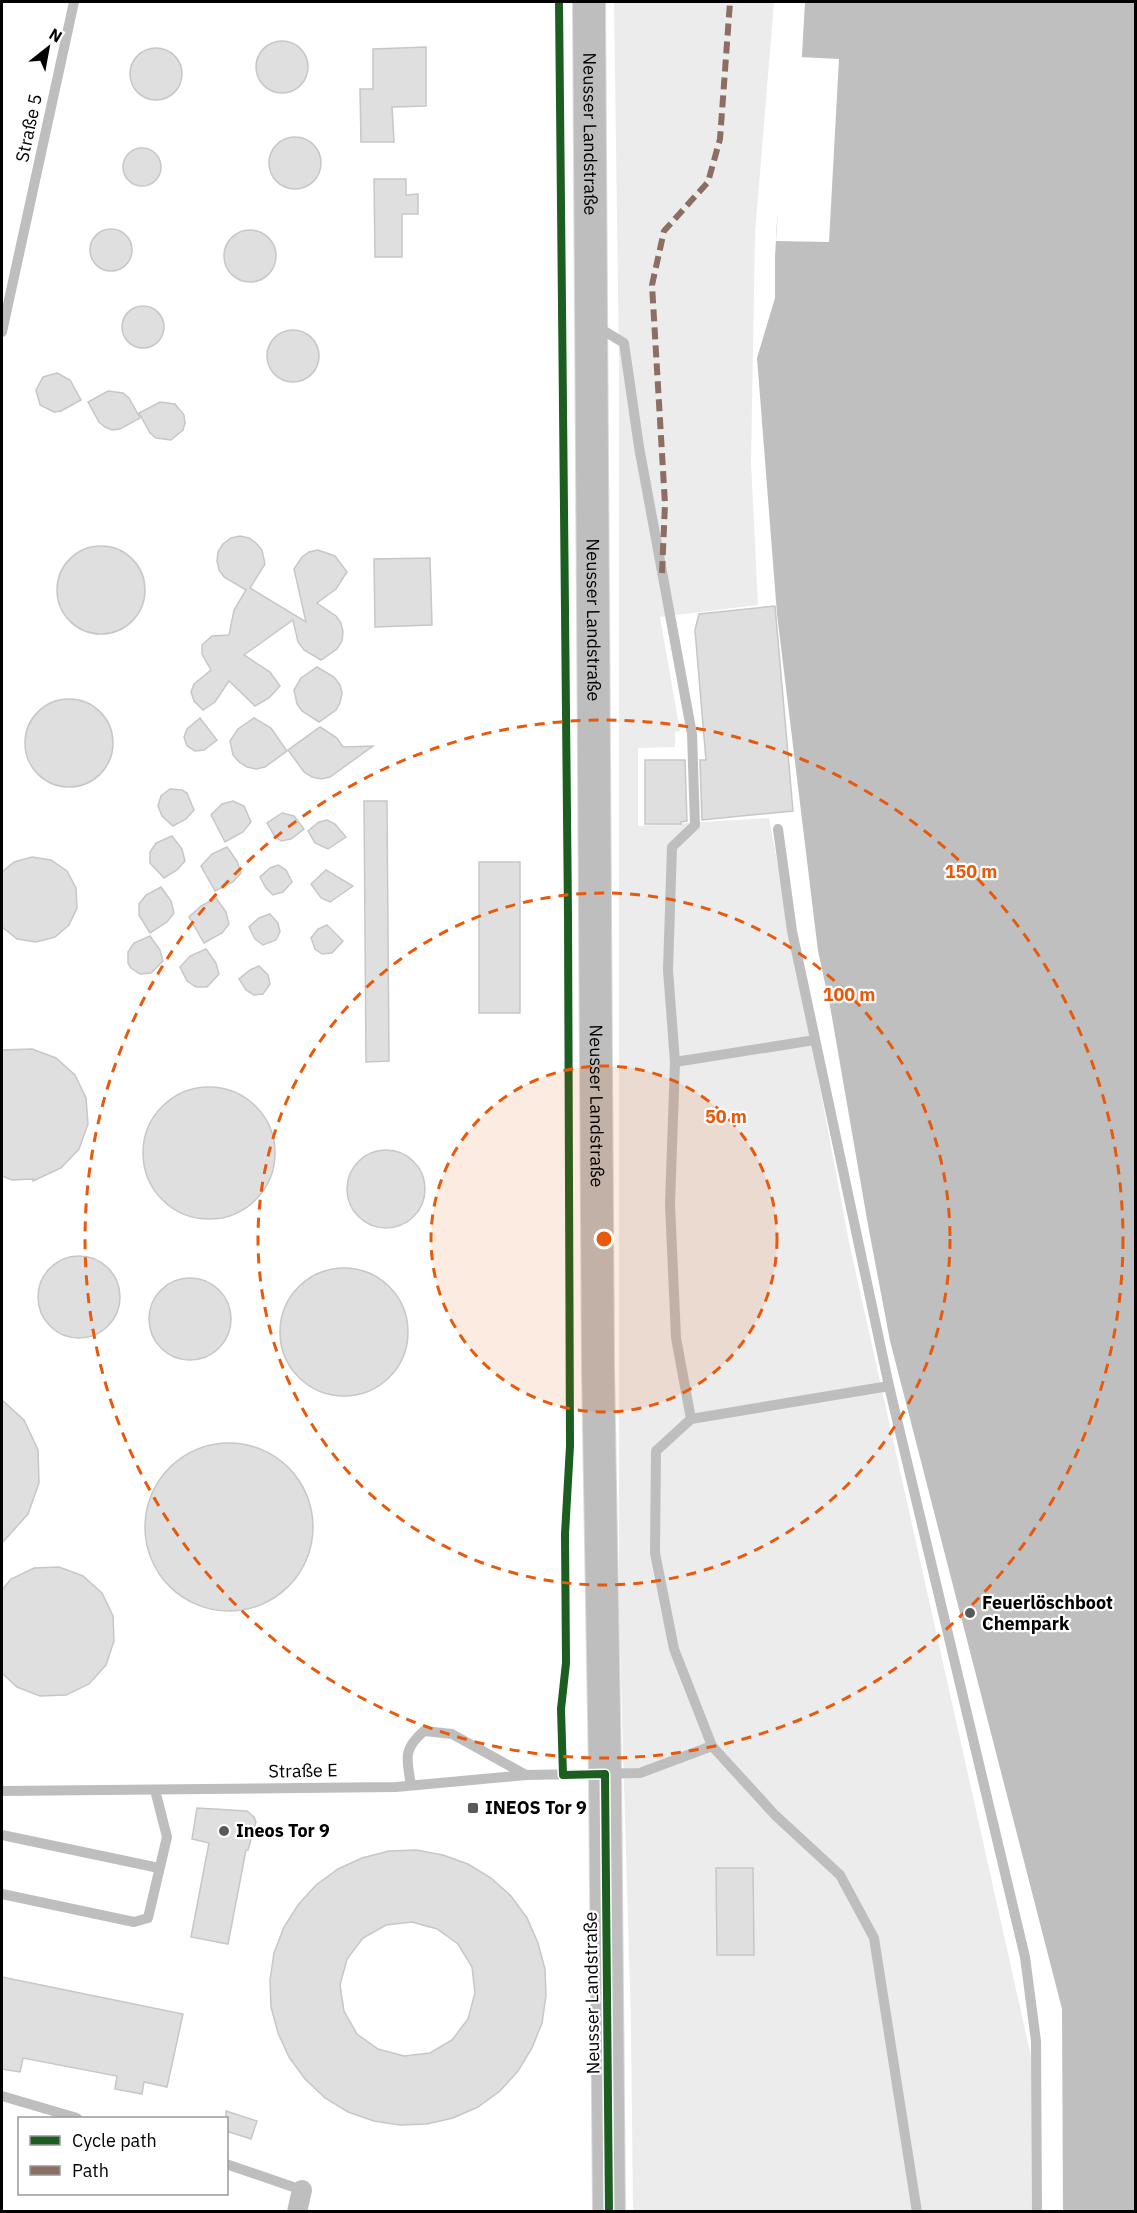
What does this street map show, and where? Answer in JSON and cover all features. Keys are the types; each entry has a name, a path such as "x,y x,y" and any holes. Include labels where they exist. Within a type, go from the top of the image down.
{"main road":[{"name":"Neusser Landstraße","path":"589,2 598,1378 609,2211"}],"street":[{"path":"297,2211 302,2190"}],"lane":[{"name":"Straße 5","path":"2,332 74,2"},
{"path":"592,323 624,343 641,459 692,734 695,825 672,847 668,970 675,1062 670,1204 674,1304 676,1338 691,1419"},
{"path":"778,829 792,931 889,1386 1024,1957 1036,2041 1038,2211"},
{"path":"675,1062 815,1040"},
{"path":"889,1386 691,1419 656,1451 655,1552 674,1649 712,1746 774,1815 840,1875 874,1938 917,2211"},
{"path":"411,1785 407,1753 411,1742 424,1731 452,1734 526,1775"},
{"name":"Straße E","path":"2,1791 411,1785 526,1775 640,1773 712,1746"},
{"path":"2,1894 134,1922 148,1918 167,1837 155,1790"},
{"path":"2,1835 159,1868"},
{"path":"2,2096 74,2117"},
{"path":"228,2165 302,2190"}],"shaded area":[{"path":"614,2 774,2 755,234 751,462 758,605 660,617 680,731 675,732 675,747 638,748 638,826 769,818 850,1247 1037,2083 1041,2211 633,2211 631,2023 619,1614 619,361"},
{"path":"805,2 1135,2 1135,2211 1063,2211 1062,2009 890,1341 830,1006 818,951 777,614 757,358 775,298 777,221 802,55"}],"pier":[{"path":"799,57 839,59 829,242 776,241 780,181"}],"building":[{"path":"277,41 287,41 301,48 308,67 301,86 287,93 277,93 267,89 260,82 256,72 256,62 260,52 267,45"},
{"path":"426,47 426,106 392,107 394,142 361,142 360,89 373,89 373,49"},
{"path":"151,48 161,48 175,55 182,74 175,93 161,100 151,100 141,96 134,89 130,79 130,69 134,59 141,52"},
{"path":"290,137 300,137 314,144 321,163 314,182 300,189 290,189 280,185 273,178 269,168 269,158 273,148 280,141"},
{"path":"142,148 156,153 161,167 156,181 142,186 128,181 123,167 128,153"},
{"path":"374,179 406,179 406,195 418,194 418,214 402,214 402,257 375,257"},
{"path":"111,229 126,235 132,250 126,265 111,271 96,265 90,250 96,235"},
{"path":"245,230 255,230 269,237 276,256 269,275 255,282 245,282 235,278 228,271 224,261 224,251 228,241 235,234"},
{"path":"143,306 158,312 164,327 158,342 143,348 128,342 122,327 128,312"},
{"path":"288,330 298,330 312,337 319,356 312,375 298,382 288,382 278,378 271,371 267,361 267,351 271,341 278,334"},
{"path":"57,373 70,380 81,400 61,411 54,412 40,405 36,390 43,377"},
{"path":"108,391 123,393 129,398 140,418 120,429 112,430 99,422 88,402"},
{"path":"160,402 175,404 184,415 183,430 171,440 156,438 150,433 139,413"},
{"path":"240,536 256,543 262,550 265,564 250,588 306,622 294,569 302,557 309,552 318,550 335,556 347,572 336,589 317,603 336,616 341,623 342,641 337,649 321,660 304,650 298,642 293,620 244,655 270,672 280,686 269,698 255,706 229,681 215,702 203,710 194,701 191,692 194,684 211,670 202,654 202,645 212,636 229,635 234,610 246,590 224,577 219,570 218,552 231,538"},
{"path":"101,546 118,550 132,559 141,573 145,590 141,607 132,621 118,630 101,634 84,630 70,621 61,607 57,590 61,573 70,559 84,550"},
{"path":"430,558 432,625 375,627 374,559"},
{"path":"775,606 793,811 702,820 700,760 706,760 695,630 699,614"},
{"path":"317,667 334,677 342,693 336,710 319,722 302,711 297,704 294,690 301,678"},
{"path":"69,699 86,703 100,712 109,726 113,743 109,760 100,774 86,783 69,787 52,783 38,774 29,760 25,743 29,726 38,712 52,703"},
{"path":"200,718 217,740 204,750 195,751 187,746 184,737 187,729"},
{"path":"254,718 271,728 287,751 265,767 256,769 239,762 233,755 230,741 238,729"},
{"path":"320,727 337,738 343,747 373,746 330,777 321,779 312,777 304,772 288,750"},
{"path":"645,760 685,760 687,821 681,824 645,824"},
{"path":"170,789 187,793 194,810 186,819 173,826 162,816 158,806 161,796"},
{"path":"233,801 244,806 251,822 243,832 225,842 211,815 222,804"},
{"path":"364,801 387,801 389,1061 366,1062"},
{"path":"282,813 294,816 304,829 291,839 281,841 274,835 267,823"},
{"path":"327,820 335,824 346,837 328,849 315,843 308,831 319,822"},
{"path":"172,836 182,849 185,861 177,870 164,878 150,863 150,852 156,843"},
{"path":"227,847 237,861 241,873 233,882 215,891 201,866 212,854"},
{"path":"32,857 51,860 67,871 76,888 77,908 69,925 55,937 36,942 17,939 2,927 2,872 14,862"},
{"path":"479,862 520,862 520,1013 479,1013"},
{"path":"278,865 286,870 292,882 283,892 273,895 260,877 270,868"},
{"path":"326,870 353,886 330,902 321,898 311,884"},
{"path":"161,887 171,901 174,913 167,922 150,933 139,915 139,904 146,895"},
{"path":"216,898 226,912 229,924 222,933 204,943 189,917 201,906"},
{"path":"270,914 278,923 280,932 276,940 263,945 255,939 249,927 259,918"},
{"path":"327,925 343,941 332,953 322,954 315,949 311,938 318,929"},
{"path":"150,936 160,950 163,961 151,973 140,974 128,963 128,952 134,943"},
{"path":"206,949 216,963 219,974 207,987 196,987 187,981 180,967 190,956"},
{"path":"259,966 268,975 270,984 263,994 254,995 246,990 239,979"},
{"path":"32,1049 56,1058 75,1075 86,1098 88,1124 79,1149 61,1168 33,1181 33,1179 12,1180 2,1176 2,1050"},
{"path":"209,1087 234,1092 256,1106 270,1128 275,1153 270,1178 256,1200 234,1214 209,1219 184,1214 162,1200 148,1178 143,1153 148,1128 162,1106 184,1092"},
{"path":"386,1150 401,1153 413,1162 422,1174 425,1189 422,1204 413,1216 401,1225 386,1228 371,1225 359,1216 350,1204 347,1189 350,1174 359,1162 371,1153"},
{"path":"79,1256 95,1259 108,1268 117,1281 120,1297 117,1313 108,1326 95,1335 79,1338 63,1335 50,1326 41,1313 38,1297 41,1281 50,1268 63,1259"},
{"path":"344,1268 368,1273 389,1287 403,1308 408,1332 403,1356 389,1377 368,1391 344,1396 320,1391 299,1377 285,1356 280,1332 285,1308 299,1287 320,1273"},
{"path":"190,1278 206,1281 219,1290 228,1303 231,1319 228,1335 219,1348 206,1357 190,1360 174,1357 161,1348 152,1335 149,1319 152,1303 161,1290 174,1281"},
{"path":"2,1400 24,1420 38,1450 39,1483 28,1514 2,1543"},
{"path":"229,1443 261,1450 275,1457 288,1468 299,1481 306,1495 313,1527 306,1559 299,1573 288,1586 275,1597 261,1604 229,1611 197,1604 183,1597 170,1586 159,1573 152,1559 145,1527 152,1495 159,1481 170,1468 183,1457 197,1450"},
{"path":"59,1567 83,1576 102,1593 113,1616 114,1641 106,1665 89,1684 66,1695 40,1696 17,1687 2,1673 2,1590 11,1579 34,1568"},
{"path":"197,1808 247,1811 256,1822 248,1850 246,1850 228,1944 191,1937 209,1843 192,1839"},
{"path":"416,1850 443,1855 468,1864 491,1878 511,1896 527,1918 538,1943 545,1969 546,1996 542,2023 532,2048 518,2071 500,2091 478,2107 453,2118 427,2124 400,2125 374,2121 348,2112 325,2098 305,2079 289,2057 278,2033 271,2007 270,1980 274,1953 284,1927 298,1905 316,1885 338,1869 362,1858 389,1851","holes":["412,1922 437,1929 458,1944 472,1967 475,1993 468,2019 452,2040 430,2053 404,2056 378,2049 357,2034 344,2011 340,1985 347,1959 363,1938 386,1925"]},
{"path":"716,1868 753,1868 754,1955 717,1955"},
{"path":"2,1977 183,2014 167,2087 144,2082 142,2094 115,2089 117,2076 23,2058 20,2072 2,2069"},
{"path":"226,2111 257,2121 251,2139 228,2132 228,2117 226,2117"}],"marked path":[{"path":"662,573 665,504 652,285 664,231 708,182 720,139 730,2"}],"cycle path":[{"path":"559,2 568,915 570,1446 565,1534 566,1663 561,1709 563,1775 605,1774 609,2212"}],"place":[{"name":"Feuerlöschboot Chempark","path":"970,1613"},
{"name":"INEOS Tor 9","path":"473,1808"},
{"name":"Ineos Tor 9","path":"224,1831"}]}
